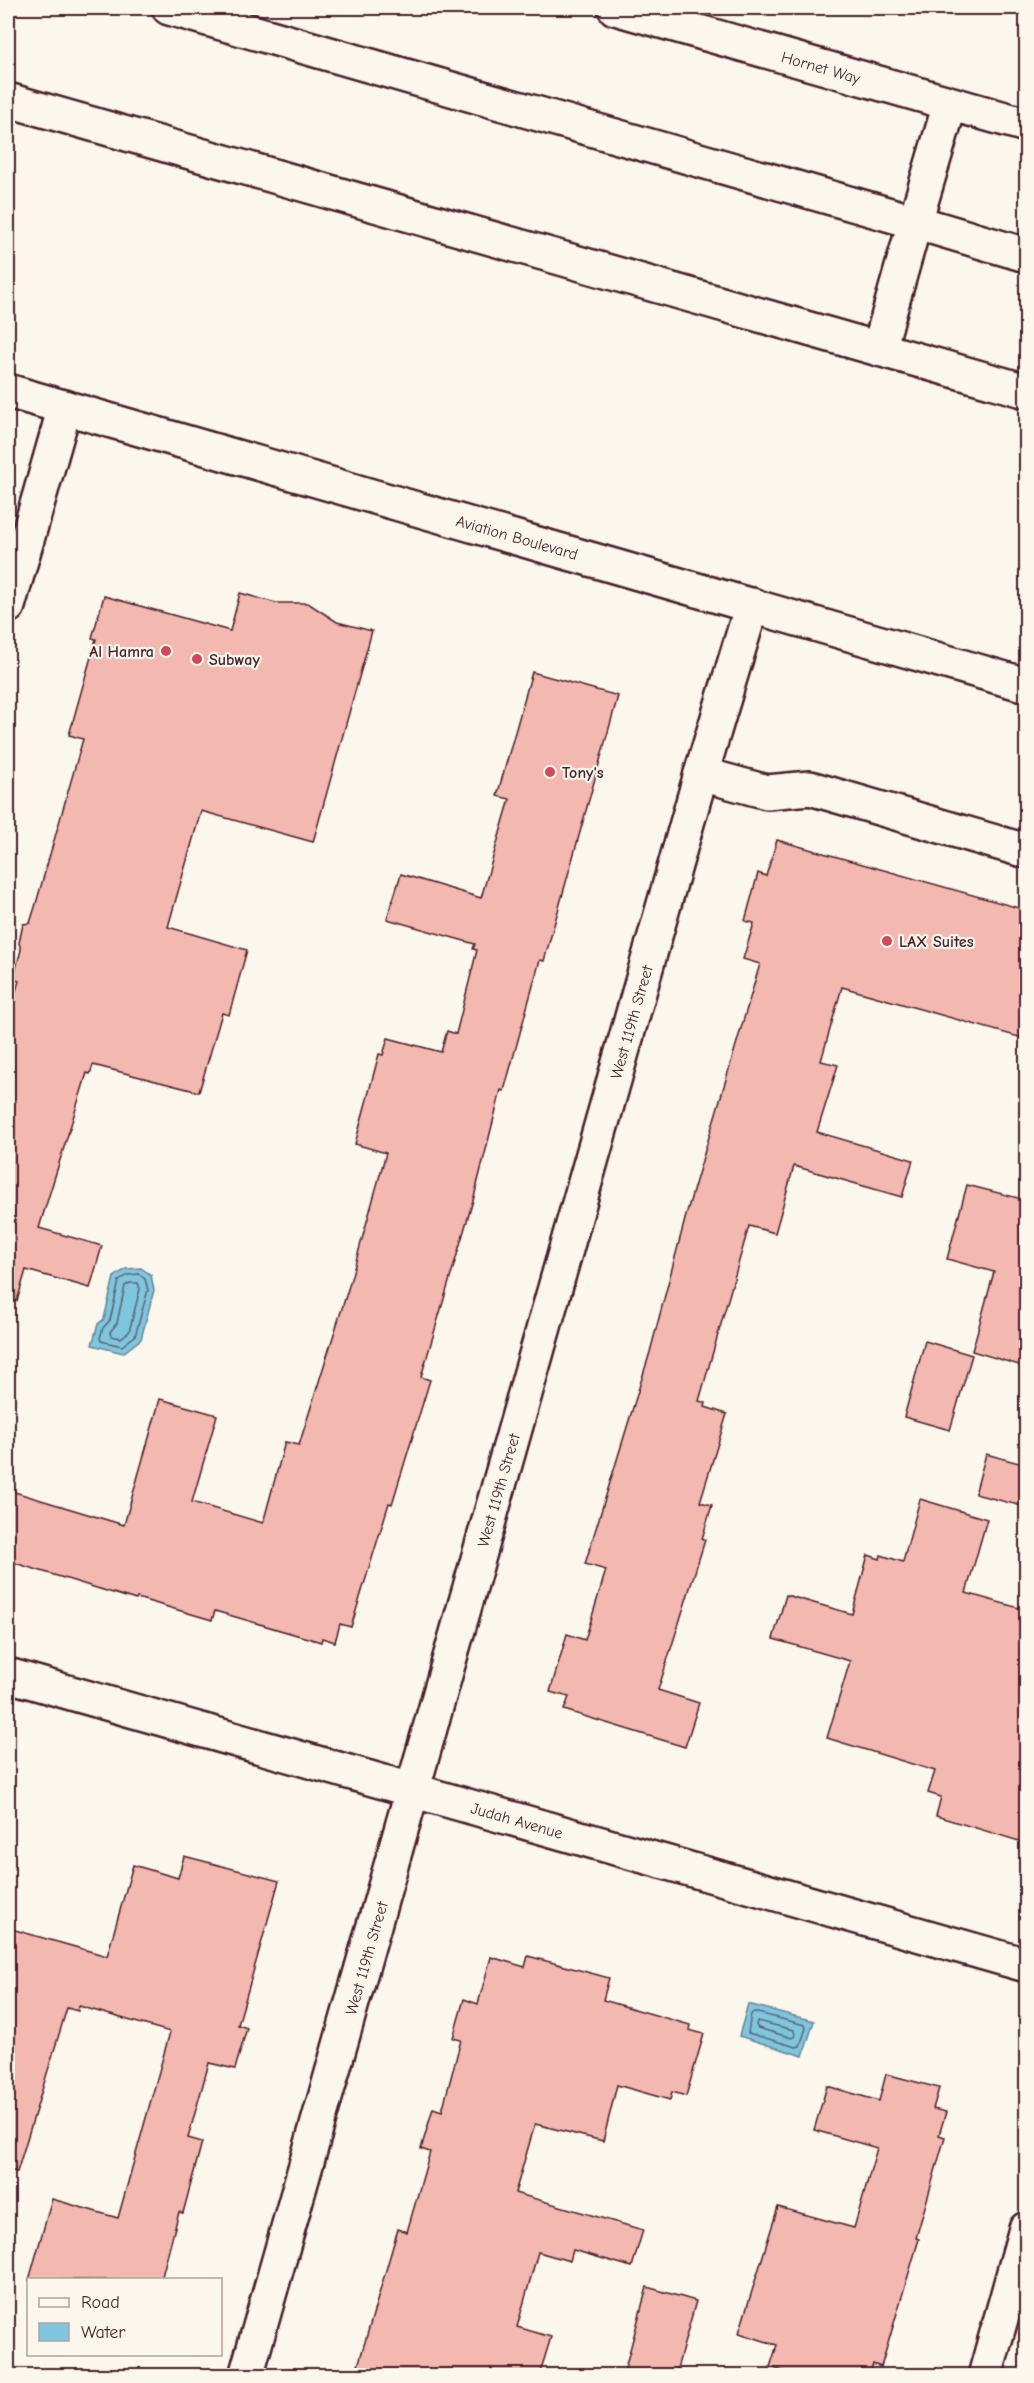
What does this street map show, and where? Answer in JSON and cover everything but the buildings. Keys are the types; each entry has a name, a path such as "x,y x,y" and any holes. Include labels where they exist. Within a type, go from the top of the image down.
{"street":[{"path":"169,8 1026,255"},
{"name":"Hornet Way","path":"615,8 1026,125"},
{"path":"8,100 288,183 648,282 1026,391"},
{"path":"879,349 950,104"},
{"name":"Aviation Boulevard","path":"8,391 1026,685"},
{"path":"8,606 65,407"},
{"name":"West 119th Street","path":"246,2376 701,774 752,605"},
{"path":"701,774 767,792 810,788 1026,851"},
{"name":"Judah Avenue","path":"8,1675 1026,1965"},
{"path":"985,2376 1026,2229"}],"water":[{"path":"141,1268 151,1275 154,1290 141,1339 123,1353 92,1345 98,1324 104,1319 114,1277 126,1269"},
{"path":"748,2004 814,2021 803,2056 739,2036"}],"place":[{"name":"Al Hamra","path":"166,651"},
{"name":"Subway","path":"197,659"},
{"name":"Tony's","path":"550,772"},
{"name":"LAX Suites","path":"887,941"}]}
